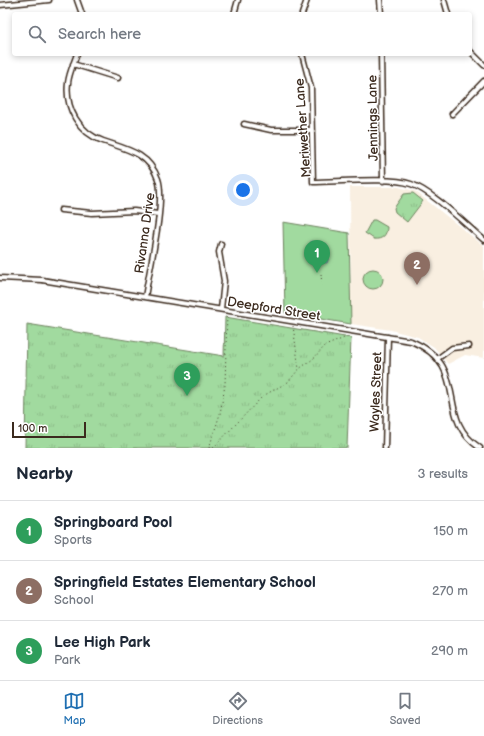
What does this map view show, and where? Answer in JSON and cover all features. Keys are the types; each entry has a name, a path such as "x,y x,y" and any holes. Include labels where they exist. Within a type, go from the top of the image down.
{"street":[{"path":"0,4 49,0"},
{"path":"77,0 81,12"},
{"path":"235,12 238,0"},
{"path":"303,12 307,0"},
{"path":"380,0 381,12"},
{"path":"444,0 447,12"},
{"path":"472,52 484,65"},
{"name":"Rivanna Drive","path":"75,56 67,91 69,104 74,116 82,127 92,136 132,150 149,163 156,174 160,187 161,199 145,297"},
{"name":"Meriwether Lane","path":"303,56 311,88 313,182 383,181 403,182 418,187 484,240"},
{"name":"Jennings Lane","path":"381,56 383,181"},
{"path":"73,64 118,78"},
{"path":"452,114 484,81"},
{"path":"244,124 271,130 312,130"},
{"path":"62,210 92,213 134,211 158,214"},
{"path":"221,244 219,259 224,281 221,309"},
{"name":"Deepford Street","path":"0,278 42,280 388,336 416,343 437,359 446,372 450,384 457,422 466,437 480,448"},
{"name":"Wayles Street","path":"385,448 388,336"},
{"path":"437,359 452,348 469,346"}],"path":[{"path":"321,274 322,286"},
{"path":"210,448 220,414 225,385 227,310"},
{"path":"292,321 299,369"},
{"path":"213,448 263,396 288,382 299,369 313,360 325,346 360,332"}],"shaded area":[{"path":"350,187 398,187 415,191 484,246 484,358 465,355 448,364 434,347 418,337 391,330 351,324"}],"green space":[{"path":"413,193 423,201 407,222 395,212 394,208 404,194"},
{"path":"372,220 375,220 387,227 382,238 374,239 365,233"},
{"path":"283,222 349,233 351,324 285,313"},
{"path":"373,269 380,272 383,279 380,286 373,289 366,286 363,279 366,272"},
{"path":"225,317 351,338 347,448 25,448 27,324 224,356"}],"water":[{"path":"311,241 327,244 325,256 329,257 327,263 314,261 316,250 310,249"}],"place":[{"name":"Springboard Pool","path":"317,273"},
{"name":"Springfield Estates Elementary School","path":"417,285"},
{"name":"Lee High Park","path":"187,396"}]}
